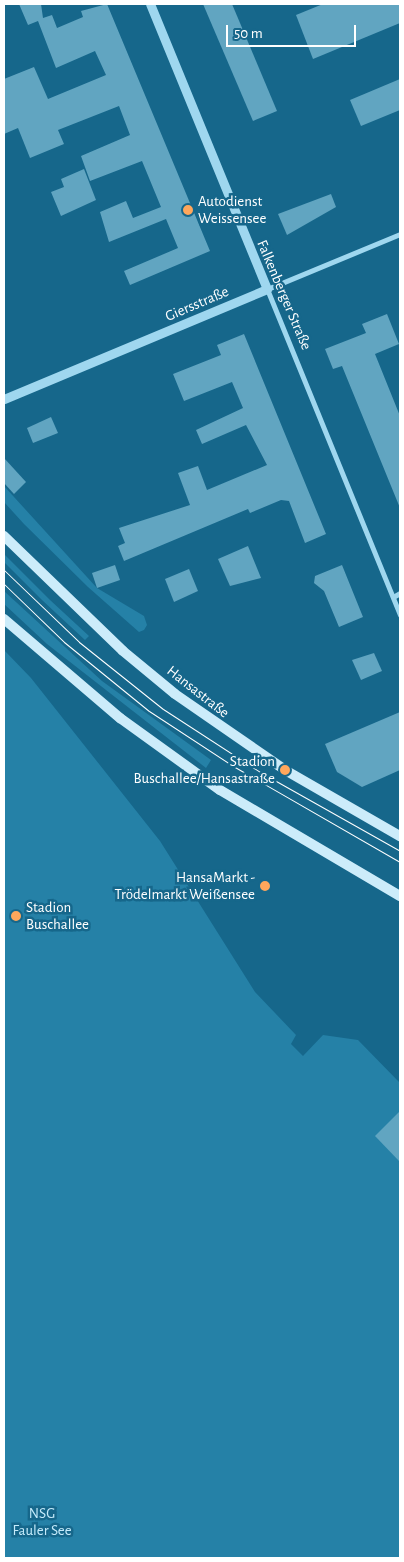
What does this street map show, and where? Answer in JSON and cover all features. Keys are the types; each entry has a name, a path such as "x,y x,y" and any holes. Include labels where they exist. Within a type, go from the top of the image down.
{"main road":[{"name":"Hansastraße","path":"4,536 123,651 213,723 400,836"},
{"path":"4,620 113,712 220,790 400,896"}],"street":[{"name":"Falkenberger Straße","path":"150,4 400,615"},
{"name":"Giersstraße","path":"4,399 400,234"},
{"path":"392,597 400,593"}],"green space":[{"path":"4,486 97,588 144,616 147,625 144,630 139,632 88,587 24,524 4,502"},
{"path":"4,554 89,636 85,640 4,562"},
{"path":"4,591 102,681 211,760 206,768 47,644 4,604"},
{"name":"NSG Fauler See","path":"4,650 31,678 160,841 255,992 296,1035 291,1044 303,1056 323,1035 358,1040 400,1083 400,1558 4,1558"}],"building":[{"path":"19,4 41,4 43,18 52,15 57,28 83,17 81,11 107,4 210,251 130,285 124,271 178,248 166,219 109,242 100,212 126,201 133,218 161,207 142,161 90,181 81,156 130,135 119,106 58,130 64,144 30,158 18,128 4,134 4,79 34,67 48,99 106,75 95,51 56,68 38,21 28,25"},
{"path":"203,4 232,4 277,111 253,121"},
{"path":"323,4 400,4 400,23 313,59 296,15"},
{"path":"400,79 400,110 361,126 350,100"},
{"path":"84,169 96,200 61,216 51,192 64,187 61,179"},
{"path":"331,194 336,207 287,235 278,214"},
{"path":"387,314 399,344 375,354 400,416 400,508 342,366 333,369 325,349 366,333 362,324"},
{"path":"244,334 326,534 305,543 289,501 281,500 250,513 248,509 124,561 118,546 125,543 119,528 190,505 178,473 198,466 207,490 267,465 246,425 202,444 196,430 243,408 232,382 184,401 173,374 221,355 217,345"},
{"path":"51,417 58,433 33,443 27,428"},
{"path":"4,458 26,482 14,494 4,483"},
{"path":"248,546 261,578 230,586 218,559"},
{"path":"115,565 120,580 97,588 92,573"},
{"path":"342,565 363,617 339,627 324,591 314,583 315,576"},
{"path":"189,569 198,591 174,602 165,579"},
{"path":"374,653 382,671 361,680 352,660"},
{"path":"400,712 400,770 362,787 337,772 325,744"},
{"path":"400,1111 400,1162 375,1136"}],"tram line":[{"path":"4,570 79,642 163,709 260,772 400,851"},
{"path":"4,584 64,642 149,711 233,766 400,862"}],"place":[{"name":"Autodienst Weissensee","path":"188,210"},
{"name":"Stadion Buschallee/Hansastraße","path":"285,770"},
{"name":"HansaMarkt - Trödelmarkt Weißensee","path":"265,886"},
{"name":"Stadion Buschallee","path":"16,916"}]}
